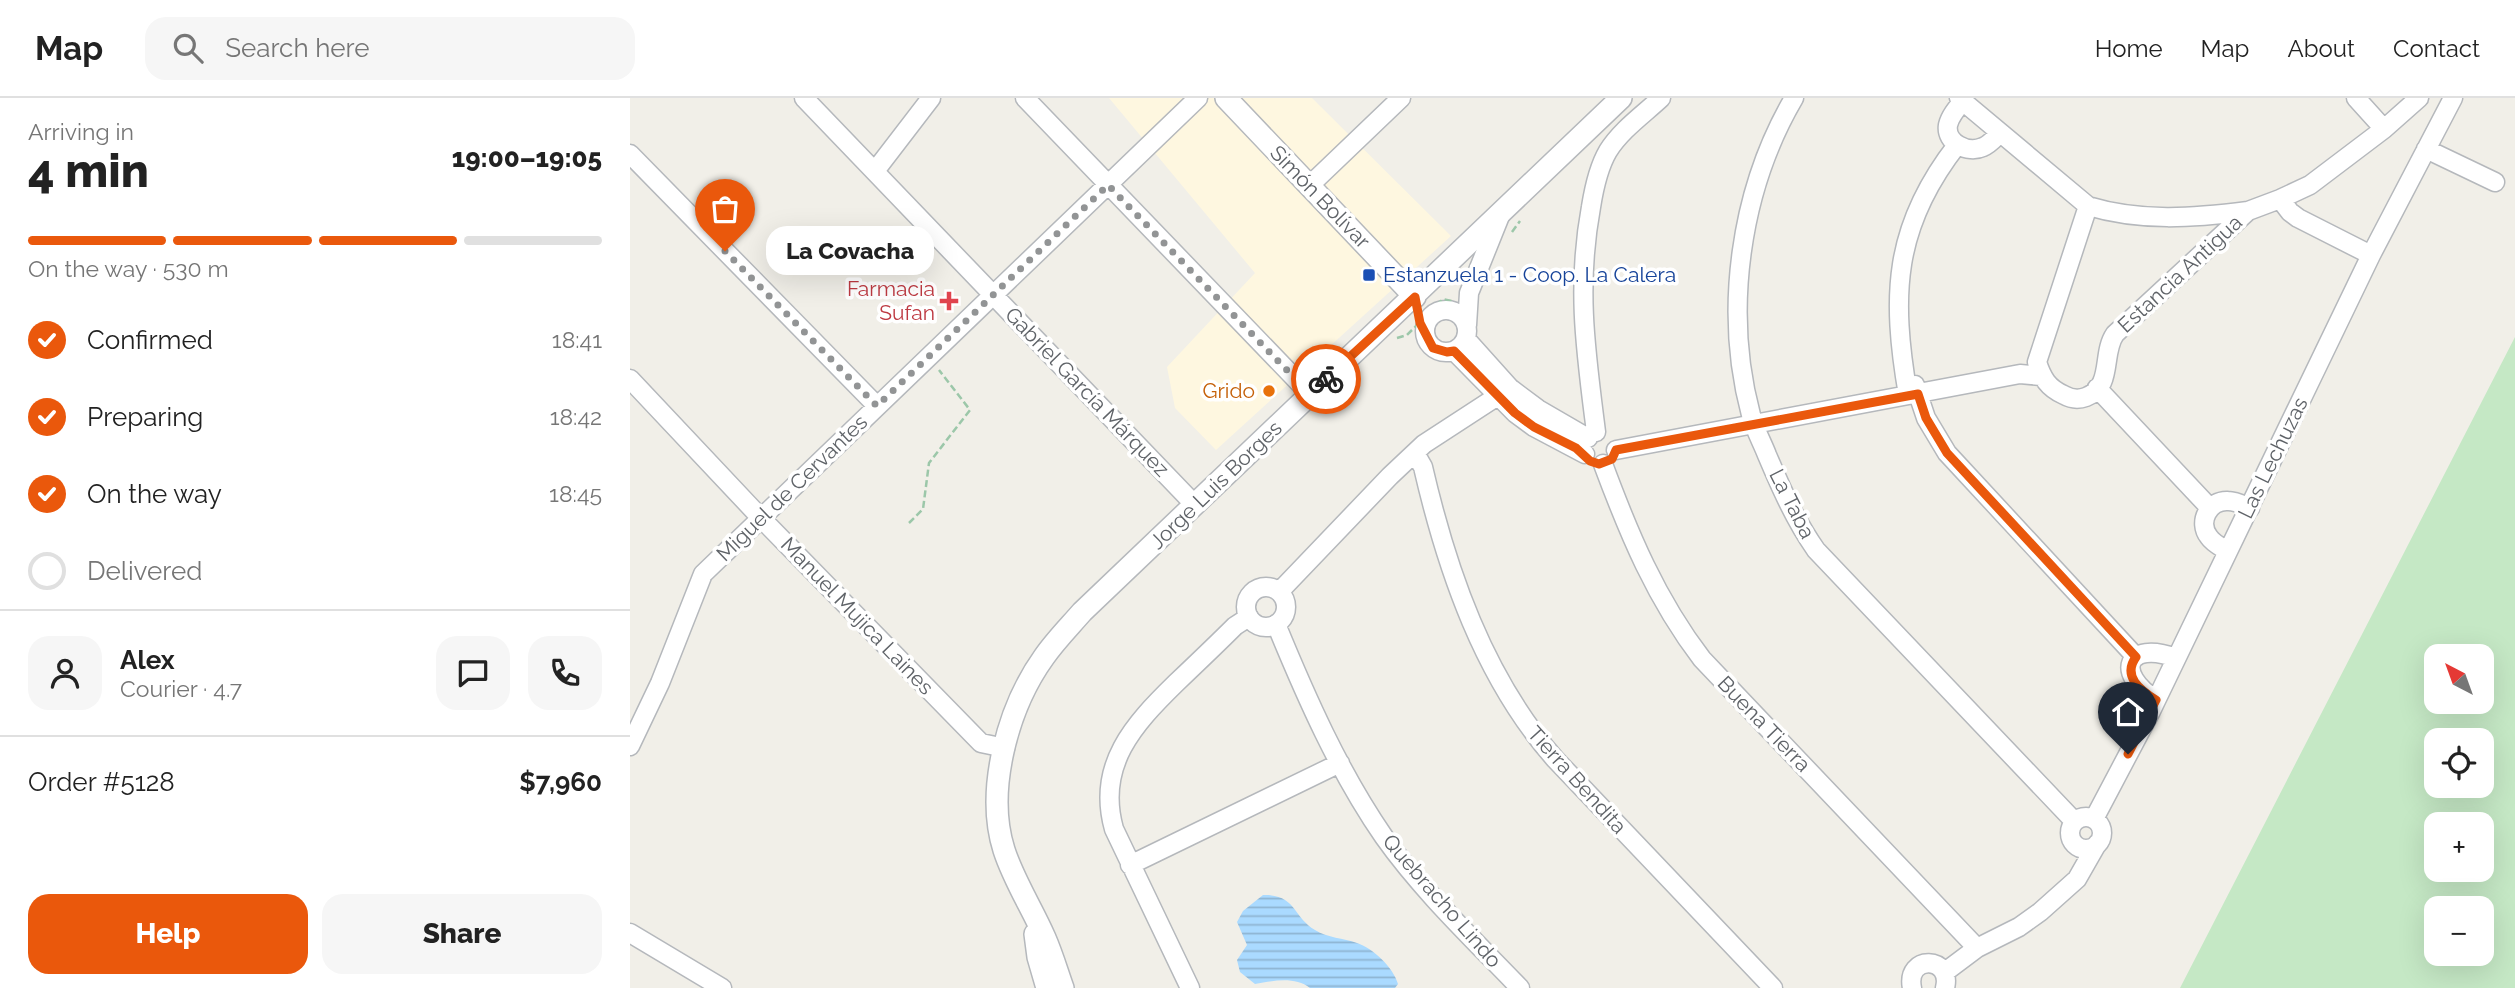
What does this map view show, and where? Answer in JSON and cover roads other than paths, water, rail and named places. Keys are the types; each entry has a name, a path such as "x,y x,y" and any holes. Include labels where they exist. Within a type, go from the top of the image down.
{"street":[{"name":"Gabriel García Márquez","path":"804,98 1195,505"},
{"path":"876,171 931,98"},
{"path":"1026,98 1310,394"},
{"name":"Miguel de Cervantes","path":"630,746 660,683 704,573 1198,98"},
{"name":"Simón Bolívar","path":"1226,98 1415,297"},
{"path":"1308,186 1401,98"},
{"name":"Jorge Luis Borges","path":"1063,988 1052,954 1009,865 999,829 997,795 1011,723 1023,694 1044,657 1082,612 1415,297 1620,98"},
{"path":"1600,442 1582,309 1586,237 1595,187 1607,153 1615,141 1661,98"},
{"name":"La Taba","path":"1794,98 1779,127 1757,184 1740,267 1739,342 1752,418 1786,500 1816,550 2074,821"},
{"path":"2356,98 2384,129"},
{"name":"Estancia Antigua","path":"2097,388 2105,376 2110,342 2116,334 2248,211 2310,185 2384,129 2419,98"},
{"name":"Las Lechuzas","path":"2094,819 2250,509 2371,255 2453,98"},
{"path":"2000,133 1981,148 1966,148 1957,145 1948,133 1948,126 1961,100 2088,206 2139,217 2204,216 2248,211"},
{"path":"1957,145 1940,166 1927,189 1907,235 1898,295 1899,334 1912,390 1947,453 2136,657"},
{"path":"2426,149 2495,181"},
{"path":"630,154 877,406"},
{"path":"2280,199 2298,218 2371,255"},
{"path":"2088,206 2039,369 2049,386 2069,398 2085,397 2097,388 2209,507"},
{"path":"1415,297 1428,320 1433,348 1447,352 1462,338 1469,293 1501,212"},
{"path":"2204,216 2214,228 2212,245"},
{"path":"1428,320 1442,310 1460,314 1462,338 1472,359 1534,427 1600,442 2039,369"},
{"name":"Manuel Mujica Laines","path":"630,379 760,517 981,743 1005,748"},
{"path":"1279,592 1415,453 1443,430 1504,392"},
{"name":"Buena Tierra","path":"1600,442 1594,463 1603,464 1657,592 1702,659 1977,948"},
{"name":"Tierra Bendita","path":"1415,453 1423,467 1442,543 1471,620 1501,681 1528,726 1555,759 1773,988"},
{"path":"2228,551 2208,537 2204,527 2209,507 2228,501 2250,509"},
{"path":"1267,587 1279,592 1285,608 1281,620 1264,627 1258,625 1249,617 1247,599 1255,590 1267,587"},
{"path":"1191,986 1114,830 1109,792 1119,754 1143,716 1236,626 1249,617"},
{"name":"Quebracho Lindo","path":"1276,624 1340,763 1365,809 1399,857 1520,988"},
{"path":"2156,700 2138,687 2130,669 2136,657 2152,651 2176,658"},
{"path":"1130,865 1340,763"},
{"path":"1912,988 1911,976 1923,964 1936,964 1945,980 1977,948 2019,927 2040,912 2084,870 2102,831 2094,819 2084,817 2074,821 2070,830 2082,856 2084,870"},
{"path":"2075,845 2084,848 2096,844"},
{"name":"Jorge Luis Borges","path":"1034,914 1038,957 1047,988"},
{"path":"630,933 700,983 722,988"}],"water":[{"path":"1263,895 1282,898 1288,902 1308,925 1320,933 1357,943 1370,950 1387,965 1398,984 1395,988 1310,988 1290,981 1255,984 1240,972 1237,960 1247,945 1237,922 1243,911"}],"place":[{"name":"La Covacha","path":"725,251"},
{"name":"Estanzuela 1 - Coop. La Calera","path":"1369,275"},
{"name":"Farmacia Sufan","path":"949,301"},
{"name":"Grido","path":"1269,391"}]}
